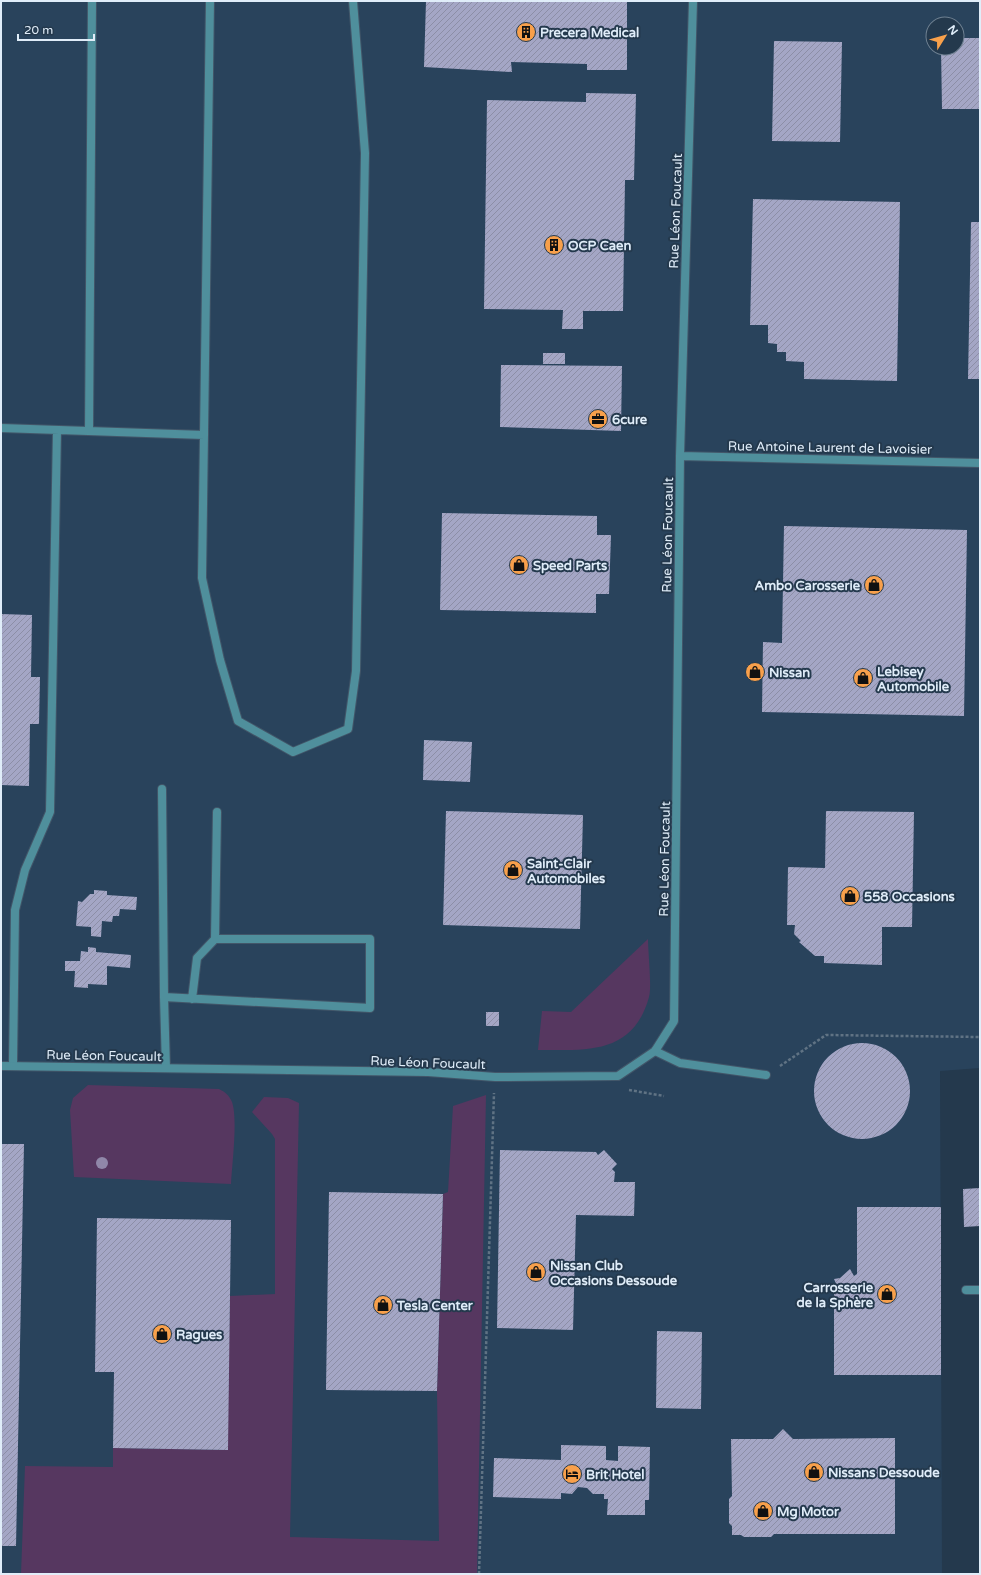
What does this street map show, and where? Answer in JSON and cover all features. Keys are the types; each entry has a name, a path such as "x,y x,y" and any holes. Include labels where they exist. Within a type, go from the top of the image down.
{"street":[{"path":"89,431 92,1"},
{"path":"210,1 202,578 220,660 238,721 293,752 348,729 356,671 365,153 353,1"},
{"name":"Rue Léon Foucault","path":"1,1066 428,1072 495,1076 618,1076 655,1051 674,1021 680,456 693,1"},
{"path":"1,428 204,435"},
{"path":"13,1066 15,910 25,870 50,812 57,430"},
{"name":"Rue Antoine Laurent de Lavoisier","path":"680,456 980,463"},
{"path":"162,788 166,1068"},
{"path":"192,999 197,958 215,939 216,812"},
{"path":"164,997 370,1008 370,939 215,939"},
{"path":"655,1051 680,1063 766,1075"},
{"path":"966,1290 980,1290"}],"path":[{"path":"766,1075 826,1035 980,1037"},
{"path":"479,1574 494,1088"},
{"path":"623,1089 664,1096"}],"shaded area":[{"path":"1,1 980,1 980,1068 940,1071 942,1573 980,1574 1,1574"},
{"path":"648,939 650,992 642,1016 632,1030 620,1039 606,1045 590,1049 538,1050 542,1011 571,1012"},
{"path":"88,1085 219,1089 223,1091 232,1102 235,1119 231,1184 74,1177 70,1110 73,1098"},
{"path":"486,1095 477,1574 21,1574 25,1466 113,1467 113,1448 227,1450 230,1296 275,1294 275,1139 252,1112 264,1097 288,1098 299,1103 290,1537 439,1541 437,1391 443,1194 448,1192 453,1106"}],"building":[{"name":"Precera Medical","path":"426,1 627,1 627,70 587,70 587,64 511,62 512,72 424,67"},
{"path":"965,38 980,38 980,109 942,109 941,56 965,56"},
{"path":"774,41 842,42 840,142 772,141"},
{"name":"OCP Caen","path":"586,93 636,94 634,180 625,180 623,311 583,311 583,329 562,329 563,310 484,309 487,100 586,102"},
{"path":"753,199 900,202 897,381 804,379 804,362 786,361 786,352 777,352 777,344 768,343 768,325 750,325"},
{"path":"971,222 980,222 980,379 968,379"},
{"path":"543,353 565,353 565,364 543,364"},
{"path":"501,365 622,366 621,431 500,427"},
{"name":"Speed Parts","path":"442,513 597,516 597,535 611,535 609,594 596,594 596,613 440,610"},
{"path":"784,526 967,530 964,716 762,712 763,642 782,643"},
{"path":"1,614 32,615 31,677 40,677 39,724 30,724 29,786 1,785"},
{"path":"424,740 472,742 470,782 423,780"},
{"name":"Saint-Clair Automobiles","path":"446,811 583,815 580,929 443,925"},
{"name":"558 Occasions","path":"826,811 914,812 912,927 882,927 882,965 824,963 824,956 815,956 799,942 801,941 794,934 795,925 787,925 788,867 825,868"},
{"path":"94,890 107,891 107,895 137,897 136,910 120,909 119,916 113,916 112,922 102,921 101,937 91,936 91,927 76,926 78,901 82,902 90,894 94,894"},
{"path":"88,947 96,948 96,952 131,955 130,968 107,966 107,985 88,984 88,988 74,987 75,971 65,971 65,961 80,961 81,951 88,952"},
{"path":"486,1012 499,1012 499,1026 486,1026"},
{"path":"862,1043 880,1047 896,1057 906,1073 910,1091 906,1109 896,1125 880,1135 862,1139 844,1135 828,1125 818,1109 814,1091 818,1073 828,1057 844,1047"},
{"path":"1,1144 24,1144 16,1546 1,1546"},
{"name":"Nissan Club Occasions Dessoude","path":"500,1150 596,1152 598,1155 604,1150 617,1164 612,1169 615,1172 614,1182 635,1182 634,1216 576,1215 573,1330 497,1328"},
{"path":"980,1188 980,1226 964,1227 963,1189"},
{"name":"Tesla Center","path":"329,1192 443,1194 437,1391 326,1390"},
{"name":"Carrosserie de la Sphère","path":"857,1207 941,1207 941,1375 834,1375 834,1288 837,1286 834,1279 840,1278 850,1269 854,1276 857,1274"},
{"name":"Ragues","path":"97,1218 231,1220 228,1450 113,1448 114,1372 95,1372"},
{"path":"657,1331 702,1332 701,1409 656,1408"},
{"name":"Nissans Dessoude","path":"783,1429 793,1439 895,1438 895,1534 774,1534 771,1537 744,1537 741,1535 732,1535 732,1526 729,1523 729,1499 732,1496 731,1439 773,1439"},
{"name":"Brit Hotel","path":"561,1445 606,1446 606,1460 618,1461 618,1446 650,1447 649,1500 645,1500 645,1515 607,1515 608,1499 604,1499 604,1494 593,1494 587,1488 578,1487 572,1494 561,1493 561,1499 493,1497 494,1458 561,1460"}],"place":[{"name":"Precera Medical","path":"526,32"},
{"name":"OCP Caen","path":"554,245"},
{"name":"6cure","path":"598,419"},
{"name":"Speed Parts","path":"519,565"},
{"name":"Ambo Carosserie","path":"874,585"},
{"name":"Nissan","path":"755,672"},
{"name":"Lebisey Automobile","path":"863,678"},
{"name":"Saint-Clair Automobiles","path":"513,870"},
{"name":"558 Occasions","path":"850,896"},
{"name":"Nissan Club Occasions Dessoude","path":"536,1272"},
{"name":"Carrosserie de la Sphère","path":"887,1294"},
{"name":"Tesla Center","path":"383,1305"},
{"name":"Ragues","path":"162,1334"},
{"name":"Nissans Dessoude","path":"814,1472"},
{"name":"Brit Hotel","path":"572,1474"},
{"name":"Mg Motor","path":"763,1511"}]}
